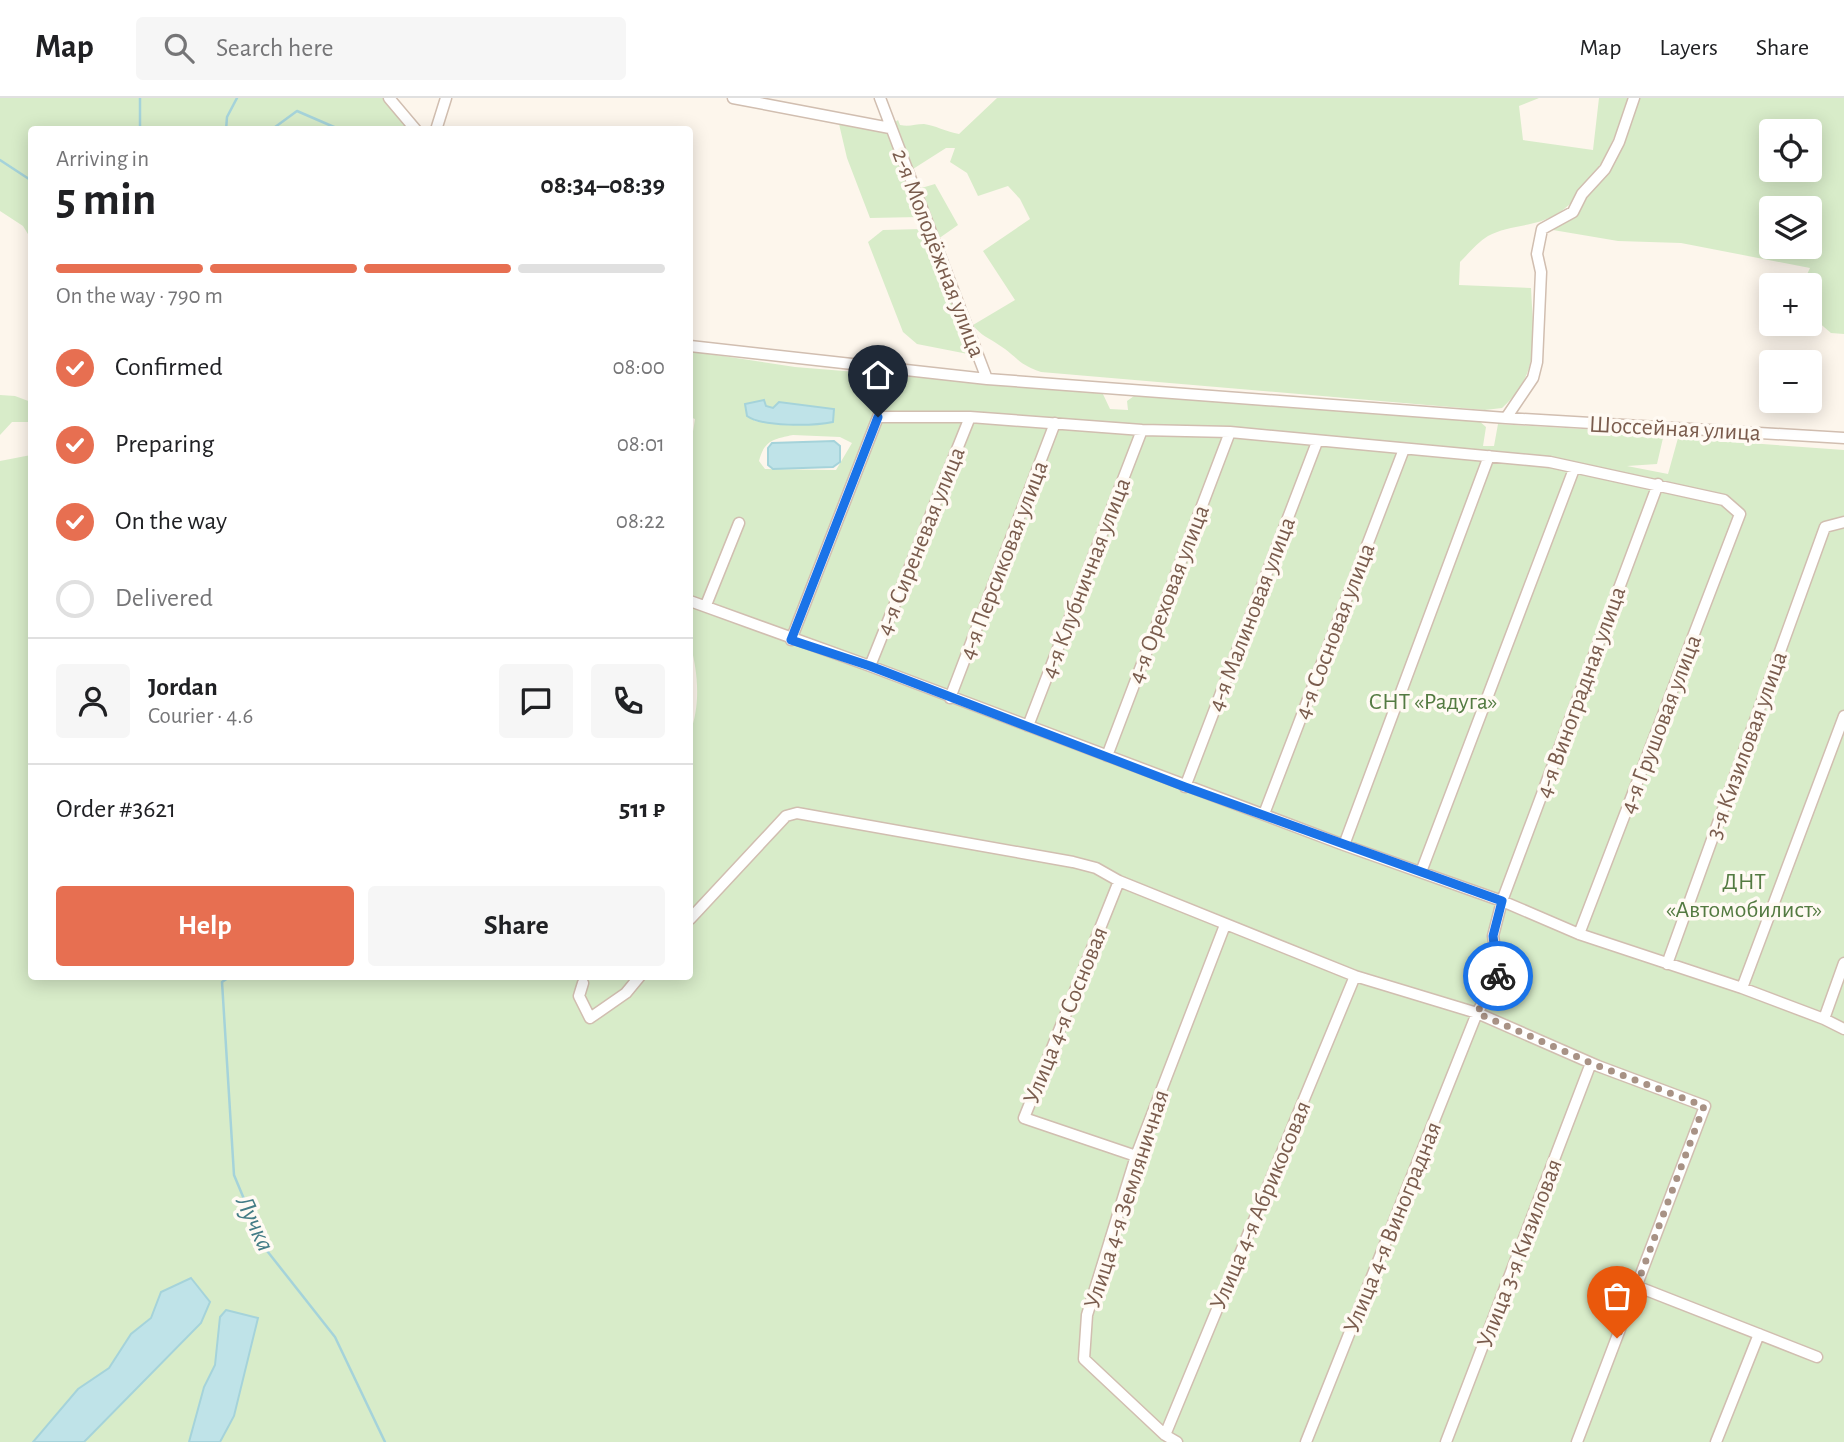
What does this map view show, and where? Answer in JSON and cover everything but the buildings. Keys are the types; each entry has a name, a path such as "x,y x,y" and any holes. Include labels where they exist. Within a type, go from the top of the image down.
{"street":[{"path":"388,98 412,126"},
{"path":"437,126 446,98"},
{"path":"733,98 890,128"},
{"name":"2-я Молодёжная улица","path":"880,98 987,379"},
{"path":"1506,418 1533,378 1537,362 1541,272 1537,254 1542,229 1573,212 1582,194 1605,170 1619,142 1634,98"},
{"path":"693,346 987,379"},
{"name":"Шоссейная улица","path":"987,379 1506,418 1844,438"},
{"path":"791,640 878,417 970,417 1142,430 1230,432 1550,462 1658,484"},
{"name":"4-я Сиреневая улица","path":"870,666 970,417"},
{"name":"4-я Персиковая улица","path":"950,698 1055,423"},
{"name":"4-я Клубничная улица","path":"1028,726 1142,430"},
{"name":"4-я Ореховая улица","path":"1107,756 1230,432"},
{"name":"4-я Малиновая улица","path":"1185,787 1317,442"},
{"name":"4-я Сосновая улица","path":"1264,814 1404,449"},
{"path":"1344,845 1489,456"},
{"path":"1421,872 1574,469"},
{"name":"4-я Грушовая улица","path":"1579,934 1740,514 1724,500 1658,484"},
{"name":"4-я Виноградная улица","path":"1477,1013 1499,974 1493,936 1502,901 1658,484"},
{"name":"3-я Кизиловая улица","path":"1667,964 1825,527 1844,522"},
{"path":"706,605 739,523"},
{"path":"693,602 791,640 870,666 1185,787 1502,901 1579,934 1824,1018 1844,1030"},
{"path":"1742,988 1844,716"},
{"path":"693,916 786,816 797,813 1073,862 1096,868 1119,881 1355,976 1477,1013 1591,1063 1704,1106 1577,1442"},
{"name":"Улица 4-я Сосновая","path":"1119,881 1024,1118 1136,1156"},
{"name":"Улица 4-я Земляничная","path":"1177,1442 1165,1435 1084,1359 1087,1315 1136,1156 1225,925"},
{"path":"1824,1018 1844,963"},
{"name":"Улица 4-я Абрикосовая","path":"1165,1435 1355,976"},
{"path":"583,983 579,996 590,1018 626,993 637,980"},
{"name":"Улица 4-я Виноградная","path":"1306,1442 1477,1013"},
{"name":"Улица 3-я Кизиловая","path":"1446,1442 1591,1063"},
{"path":"1636,1286 1817,1357"},
{"path":"1716,1442 1759,1334"}],"green space":[{"path":"0,98 384,98 406,126 28,126 28,234 23,226 0,211"},
{"path":"997,98 1539,98 1519,106 1523,140 1593,150 1599,98 1630,98 1601,163 1569,206 1547,219 1488,236 1460,262 1459,285 1531,288 1532,353 1524,381 1502,408 1485,410 1041,372 1022,363 973,325 1015,300 983,251 1030,219 1020,199 1008,186 978,196 967,173 950,162 955,148 946,148 913,169 895,122 898,120 900,125 904,126 924,124 959,134"},
{"path":"1637,98 1844,98 1844,334 1831,333 1822,325 1822,273 1808,273 1810,268 1764,259 1822,259 1822,196 1759,196 1759,258 1681,243 1618,241 1553,230 1587,195"},
{"path":"839,124 887,131 919,217 870,218 847,158"},
{"path":"935,184 958,225 938,239 918,189"},
{"path":"922,229 970,347 968,354 917,344 903,332 868,242 883,230"},
{"path":"693,351 795,367 1102,392 1110,409 1128,410 1127,401 1134,396 1478,420 1486,427 1483,446 1494,446 1498,424 1616,431 1663,438 1657,464 1627,466 1668,474 1678,438 1844,450 1844,1442 220,1442 234,1416 220,1317 215,1365 204,1387 189,1442 84,1442 201,1323 161,1292 151,1318 131,1334 109,1368 78,1389 33,1442 0,1442 0,461 28,456 28,980 693,980 693,722 697,688 693,656","holes":["764,400 766,406 833,422 800,425 754,421","793,435 840,437 852,443 836,470 765,469 759,461 767,445 775,440"]},
{"path":"0,395 15,396 28,401 28,422 12,422 0,435"}],"water":[{"path":"764,400 766,406 773,408 779,402 834,409 833,422 776,424 747,416 745,404"},
{"path":"834,441 840,446 840,462 833,467 773,469 768,465 768,448 772,443"},
{"path":"191,1278 210,1302 201,1323 84,1442 33,1442 78,1389 109,1368 131,1334 151,1318 161,1292"},
{"path":"226,1310 258,1318 234,1416 220,1442 189,1442 204,1387 215,1365 220,1317"}],"waterway":[{"name":"Лучка","path":"140,98 140,126"},
{"name":"Лучка","path":"226,126 227,117 237,98"},
{"name":"Лучка","path":"276,126 297,111 332,126"},
{"name":"Лучка","path":"0,160 28,178"},
{"name":"Лучка","path":"225,980 222,982 234,1175 264,1247 335,1337 385,1442"}],"way so far":[{"path":"1498,976 1477,1013 1598,1066 1704,1106 1617,1338"}],"route":[{"path":"878,417 791,640 870,666 1185,787 1502,901 1493,936 1498,976"}],"park label":[{"name":"СНТ «Радуга»","path":"1433,701"},
{"name":"ДНТ «Автомобилист»","path":"1744,895"}]}
